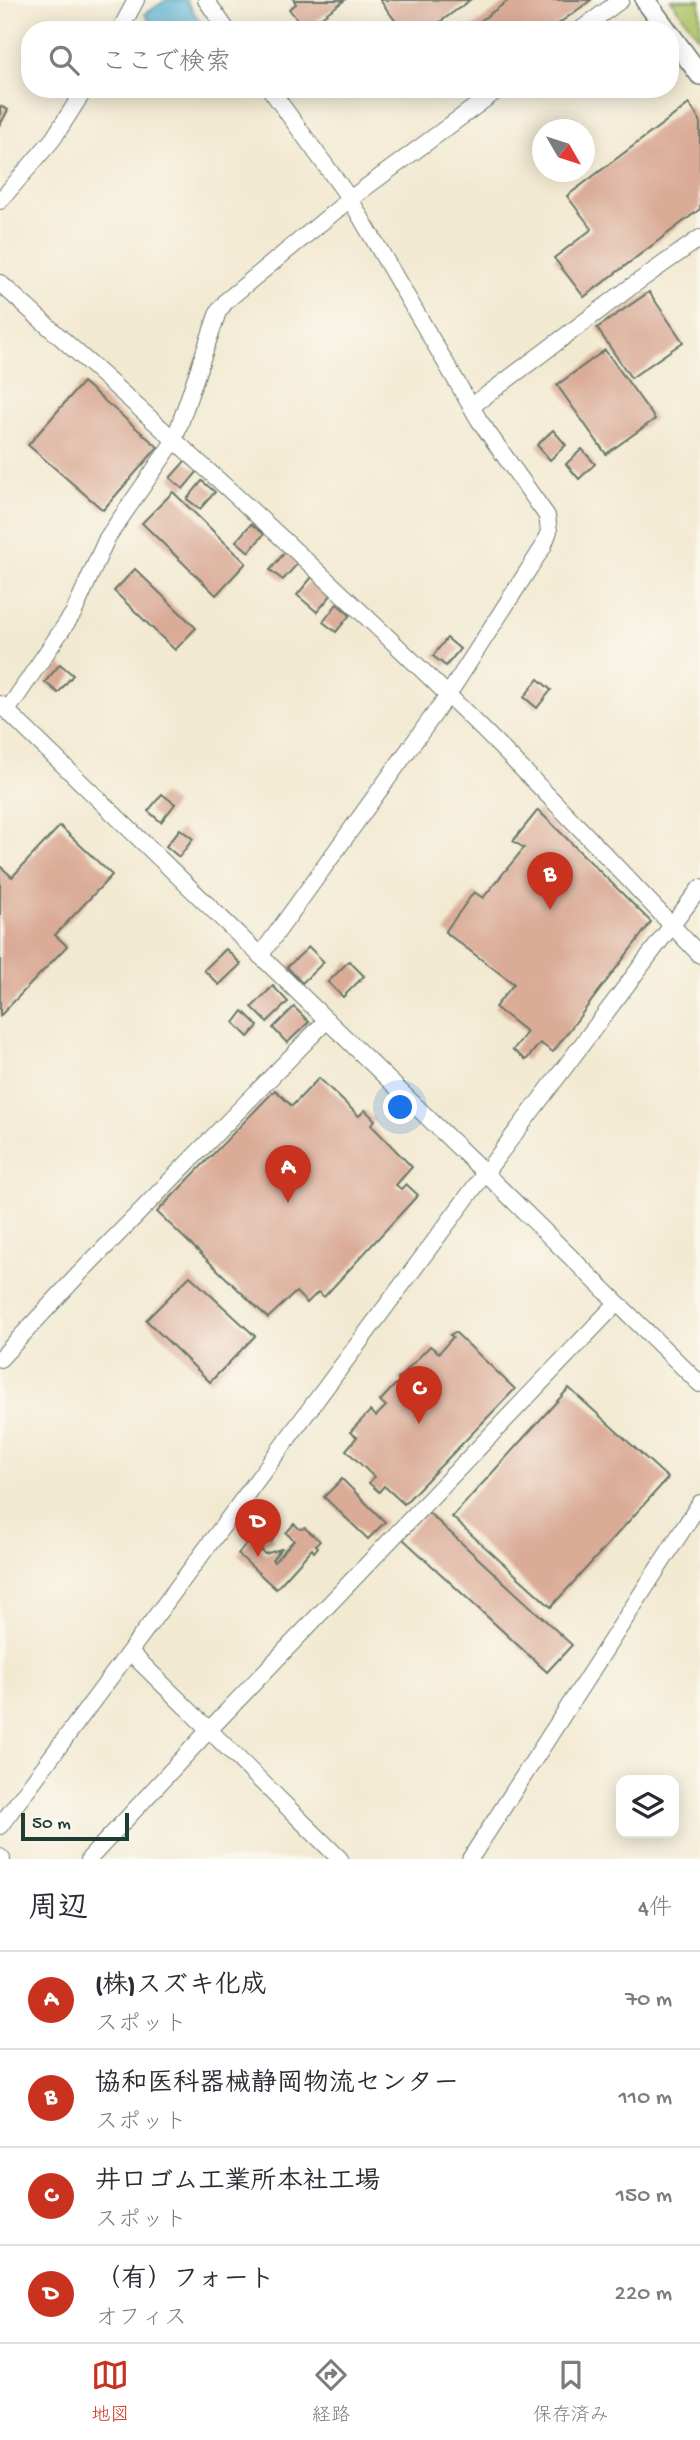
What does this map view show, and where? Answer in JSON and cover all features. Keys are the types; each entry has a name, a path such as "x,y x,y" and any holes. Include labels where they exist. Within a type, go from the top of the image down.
{"street":[{"path":"125,21 136,0"},
{"path":"206,0 221,21"},
{"path":"592,21 621,0"},
{"path":"645,0 660,21"},
{"path":"679,46 700,75"},
{"path":"0,201 53,139 79,98"},
{"path":"260,956 448,695 543,547 549,531 547,516 480,420 350,199 277,98"},
{"path":"487,98 350,199 227,300 218,312 174,441 107,538 74,612 3,708 700,1384"},
{"path":"472,406 700,238"},
{"path":"0,283 266,522 448,695 530,776 700,954"},
{"path":"0,1826 700,888"},
{"path":"0,1359 79,1274 327,1020"},
{"path":"89,1859 617,1303"},
{"path":"470,1859 700,1503"},
{"path":"130,1652 340,1859"}],"green space":[{"path":"671,0 700,0 700,39"}],"water":[{"path":"166,0 186,0 199,21 150,21 145,14"}],"building":[{"path":"294,0 345,0 316,21 299,21 289,9 296,4"},
{"path":"380,0 470,0 441,21 395,21"},
{"path":"509,0 591,0 562,21 480,21"},
{"path":"689,104 700,120 700,209 584,297 554,258 592,229 567,196 586,182 595,182 595,175"},
{"path":"0,106 8,110 0,125"},
{"path":"649,292 683,342 631,378 597,328"},
{"path":"605,350 655,419 606,454 557,385"},
{"path":"83,382 158,447 103,510 28,445"},
{"path":"553,430 566,445 550,460 537,445"},
{"path":"582,449 595,464 579,479 566,464"},
{"path":"185,461 198,471 183,489 170,478"},
{"path":"202,481 215,492 200,509 187,499"},
{"path":"173,492 246,563 216,595 142,523"},
{"path":"251,524 264,534 249,552 236,541"},
{"path":"285,552 298,563 283,580 270,570"},
{"path":"135,569 196,628 175,650 114,591"},
{"path":"312,577 332,594 317,612 297,595"},
{"path":"337,604 350,615 336,632 323,622"},
{"path":"447,638 460,649 446,666 433,656"},
{"path":"60,664 73,675 58,693 45,682"},
{"path":"538,679 551,690 537,708 524,697"},
{"path":"162,794 175,804 161,822 148,811"},
{"path":"538,810 651,922 553,1052 540,1043 526,1060 513,1050 527,1032 495,1007 514,984 445,932 474,892 483,898 524,848 513,841"},
{"path":"60,826 112,875 55,935 67,946 0,1016 0,866 12,877"},
{"path":"180,829 193,839 179,857 166,846"},
{"path":"309,947 324,962 302,983 287,967"},
{"path":"226,949 241,964 219,985 204,970"},
{"path":"349,961 364,976 343,997 328,982"},
{"path":"273,986 288,1002 267,1022 252,1007"},
{"path":"294,1007 309,1022 287,1043 273,1028"},
{"path":"243,1011 258,1026 248,1037 234,1023"},
{"path":"319,1078 359,1116 365,1110 375,1120 371,1125 412,1167 396,1185 401,1189 406,1184 418,1195 324,1297 318,1292 307,1303 296,1292 268,1318 157,1212 275,1090 292,1106"},
{"path":"190,1276 255,1336 210,1382 146,1320"},
{"path":"455,1332 515,1389 404,1504 384,1486 379,1492 369,1483 374,1477 346,1450 357,1437 350,1432 370,1411 376,1416 386,1406 380,1401 396,1384 402,1388 408,1382 405,1378 401,1382 398,1379 430,1346 439,1353 453,1337 450,1335"},
{"path":"569,1388 668,1478 551,1607 452,1517"},
{"path":"342,1479 385,1522 368,1539 324,1497"},
{"path":"428,1512 572,1645 547,1672 403,1539"},
{"path":"294,1524 300,1529 305,1528 320,1541 314,1552 312,1549 276,1589 238,1554 251,1538 266,1539 270,1534 272,1541 257,1546 265,1554 281,1549 272,1560 274,1562 294,1540 286,1533"}],"place":[{"name":"協和医科器械静岡物流センター","path":"550,910"},
{"name":"(株)スズキ化成","path":"288,1203"},
{"name":"井口ゴム工業所本社工場","path":"419,1424"},
{"name":"（有）フォート","path":"258,1557"}]}
